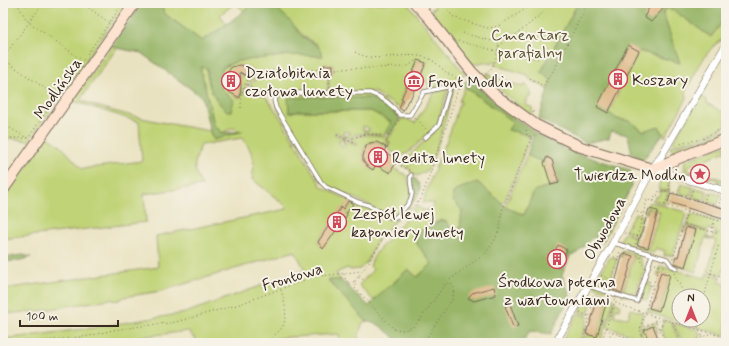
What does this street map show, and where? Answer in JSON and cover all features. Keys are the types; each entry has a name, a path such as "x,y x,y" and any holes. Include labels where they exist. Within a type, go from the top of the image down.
{"street":[{"name":"Modlińska","path":"3,190 135,3"},
{"path":"415,3 472,72 495,95 513,110 536,125 581,147 724,193"},
{"name":"Obwodowa","path":"555,343 613,242 652,169 660,158 726,45"},
{"path":"652,169 726,139"}],"lane":[{"path":"422,11 432,3"},
{"path":"425,138 439,125 450,87"},
{"path":"411,175 410,180 412,195 410,201 395,218 392,218 368,205 358,202 326,186 321,182 276,108 274,100 278,94 287,93 370,93 379,96 395,108 400,115 410,115 424,92 450,87 459,87"},
{"path":"613,242 634,250 667,259 677,268"},
{"path":"588,285 637,301 652,255"}],"path":[{"path":"17,3 29,22 82,61"},
{"path":"43,3 3,59 57,97"},
{"path":"82,3 111,24"},
{"path":"29,139 123,3"},
{"path":"445,3 452,16 487,28 500,25 535,3"},
{"path":"525,3 528,8"},
{"path":"530,78 543,86 555,68 588,3"},
{"path":"498,49 546,10"},
{"path":"463,33 499,43 493,66"},
{"path":"458,40 538,60"},
{"path":"344,273 349,284 355,281 384,237 420,199 444,134 455,97 463,81 452,77 432,60 420,56 373,57 362,56 355,52"},
{"path":"241,108 242,93 245,83 257,73 265,71 406,67 414,63 420,56"},
{"path":"329,74 329,93"},
{"path":"418,82 421,83 424,77"},
{"path":"245,93 247,85 252,79"},
{"path":"247,85 274,100"},
{"path":"387,148 389,143 386,141 400,118"},
{"path":"418,120 430,132"},
{"path":"3,124 29,139"},
{"path":"355,281 355,288 394,329 404,330 413,327 446,282 485,254 495,240 500,228 502,211 532,137 527,135 525,126"},
{"path":"364,134 365,130"},
{"path":"349,140 356,135 364,134 389,136"},
{"path":"337,135 356,144"},
{"path":"343,142 347,135"},
{"path":"3,138 29,139"},
{"path":"401,166 407,169 408,166"},
{"path":"665,205 670,191 670,179"},
{"path":"677,194 681,182"},
{"path":"691,198 694,186"},
{"path":"704,202 708,190"},
{"path":"653,202 655,195 658,195 659,191 670,191 726,208"},
{"path":"718,206 724,193"},
{"path":"642,198 726,223"},
{"path":"648,200 633,252 638,254 652,288"},
{"path":"635,212 647,214"},
{"path":"672,265 688,212"},
{"path":"712,232 714,222"},
{"path":"684,224 719,234"},
{"path":"640,225 644,226"},
{"path":"623,232 640,237"},
{"path":"681,232 685,234"},
{"path":"706,288 719,244"},
{"path":"610,287 621,249"},
{"path":"610,256 621,259"},
{"path":"641,260 672,269 681,288"},
{"path":"644,343 640,334 640,328 659,265"},
{"name":"Frontowa","path":"27,343 89,336 113,330 172,323 237,305 313,277 362,271"},
{"path":"726,272 724,272 721,282 726,283"},
{"path":"710,273 722,277"},
{"path":"599,274 615,282"},
{"path":"358,277 364,280"},
{"path":"655,277 659,278"},
{"path":"423,343 453,298 454,288 451,284 446,282"},
{"path":"652,288 656,289"},
{"path":"266,343 270,338 280,332 285,322 286,307 281,289"},
{"path":"582,343 596,291"},
{"path":"592,295 594,300"},
{"path":"612,296 617,304 671,322"},
{"path":"601,343 615,300"},
{"path":"578,311 589,316"},
{"path":"653,315 666,343"},
{"path":"640,328 664,319"},
{"path":"660,330 664,319"},
{"path":"586,325 590,326"},
{"path":"606,328 611,332 631,339 633,343"},
{"path":"675,328 682,343"},
{"path":"692,328 726,337"},
{"path":"699,330 705,343"},
{"path":"607,343 611,332"},
{"path":"656,334 661,332"},
{"path":"690,343 711,333"},
{"path":"715,334 719,343"},
{"path":"582,339 596,343"},
{"path":"638,343 642,339"}],"green space":[{"path":"3,3 126,3 29,141 3,138"},
{"path":"142,3 163,3 161,6 165,14 202,41 254,3 273,3 301,35 317,46 323,56 291,55 238,61 223,67 220,82 225,93 234,100 231,111 227,111 218,102 208,81 207,68 201,67 215,128 218,128 221,133 243,131 214,140 211,135 202,97 141,53 112,46"},
{"path":"163,3 235,3 220,15 227,24 202,41 165,14 161,6"},
{"path":"235,3 254,3 244,11"},
{"path":"273,3 407,3 465,74 457,84 429,88 428,82 423,80 424,77 421,76 426,63 418,60 401,98 403,99 399,108 374,92 329,91 329,74 333,74 333,65 324,65 324,74 328,74 328,91 282,91 267,95 249,85 255,80 253,78 246,85 244,94 248,87 267,98 322,187 390,219 396,220 378,239 367,262 360,269 351,270 347,268 336,273 341,280 328,280 366,321 362,324 357,343 340,343 339,334 276,338 269,343 199,343 188,331 91,343 3,343 3,339 92,328 185,313 305,270 295,251 161,291 124,297 118,300 111,299 38,311 3,314 3,289 158,267 156,236 287,209 286,206 252,179 253,157 242,138 201,145 195,162 195,170 202,186 144,194 146,222 3,239 3,200 48,137 61,146 82,169 142,161 139,122 73,101 112,46 117,48 80,100 128,115 210,131 211,135 242,132 233,128 221,133 215,128 201,67 207,67 207,75 212,93 223,91 219,78 223,68 237,61 291,55 323,56 316,44 303,36","holes":["239,65 254,71 248,77 240,75 241,78 235,86 241,90 239,98 228,90 224,81 228,72 232,68","349,201 353,204 346,213 347,215 323,248 318,242 341,208 343,209"]},
{"name":"Cmentarz parafialny","path":"432,3 578,3 541,72 551,79 548,89 529,79 528,75 495,65 496,61 493,61 492,64 484,62 475,64 471,63 431,13 431,9 434,8 433,10 435,8"},
{"path":"578,3 726,3 726,17 711,37 673,10 665,9 663,14 680,63 639,51 608,112 617,119 630,121 643,131 659,126 663,134 642,161 632,154 628,135 611,131 609,138 586,143 539,119 551,80 541,72"},
{"path":"665,9 673,10 711,37 726,17 726,38 707,53 686,90 687,98 665,137 659,126 643,131 630,121 617,119 608,113 639,51 680,63 663,14"},
{"path":"490,73 489,76 523,87 525,84 531,93 531,97 528,97 526,105 533,108 531,115 492,81 485,78 485,75"},
{"path":"469,78 517,120 535,133 569,151 630,170 632,186 602,243 593,237 576,254 570,256 562,275 570,296 551,334 530,331 522,343 393,343 395,338 379,325 366,321 328,280 341,280 369,306 385,289 393,284 408,269 417,277 432,264 411,236 441,220 447,222 452,230 460,229 462,210 453,201 453,193 456,190 477,182 505,207 524,215 534,191 559,183 551,160 547,157 544,163 527,155 534,134 530,137 508,130 513,122 463,85"},
{"path":"465,87 513,122 509,130 530,137 513,182 504,202 502,203 477,182 453,193 462,210 460,229 452,230 447,222 412,236 432,264 417,277 408,269 374,301 359,285 372,271 373,269 370,266 377,252 414,209 417,206 425,211 434,206 434,203 423,202 455,119 459,104 460,105 462,103 459,102"},
{"path":"448,88 437,125 408,153 400,156 389,150 388,147 390,143 387,141 401,119 407,119 415,123 433,94 437,91"},
{"path":"454,88 441,135 430,166 426,171 417,176 410,172 412,171 408,169 409,166 407,168 402,165 407,158 440,126 450,90"},
{"path":"285,94 370,94 384,101 392,108 396,115 372,98 288,98 295,111 371,111 391,122 384,135 365,133 366,130 369,131 369,128 363,126 363,130 365,130 364,134 356,134 350,139 347,138 347,135 350,135 350,132 343,132 343,135 346,135 345,138 336,132 334,134 345,139 343,142 341,139 338,141 343,147 345,145 343,143 346,141 348,143 349,141 356,146 358,143 350,141 359,136 373,135 388,137 385,141 389,143 386,147 379,142 369,143 364,150 363,155 364,160 373,170 376,165 390,173 393,168 408,176 411,195 409,201 401,211 393,217 389,216 359,200 329,187 322,181 278,109 277,100"},
{"path":"703,97 707,100 707,103 726,114 726,126 708,134 701,139 694,139 678,144 673,142 698,100"},
{"path":"288,98 372,98 400,118 389,135 386,134 391,122 371,111 297,111 289,113"},
{"path":"724,130 725,132 717,138 676,154 670,148 672,145 677,146 695,141 701,142 711,135"},
{"path":"726,145 726,151 688,166 687,170 726,180 726,182 720,181 718,185 718,180 709,177 706,182 704,180 705,176 690,172 688,176 684,176 685,161"},
{"path":"527,155 544,163 551,185 534,191 524,215 505,207"},
{"path":"412,178 416,179 420,188 417,197 411,206 396,220 394,220 411,201"},
{"path":"657,178 669,180 669,191 660,190 658,188 660,182 655,180"},
{"path":"681,184 693,187 690,196 679,193"},
{"path":"695,188 707,191 704,200 692,197"},
{"path":"660,191 669,192 665,204 654,201 655,197 659,196"},
{"path":"709,192 722,195 717,205 706,201"},
{"path":"651,202 685,212 686,214 673,255 664,256 665,251 656,248 653,253 637,249 636,245 648,249 660,212 648,208 647,213 645,213 648,203"},
{"path":"635,213 642,215 637,235 625,231"},
{"path":"692,214 726,224 726,271 723,270 722,275 708,271 716,240 705,238 696,272 673,264 676,257 674,263 685,267 697,230 686,227 683,232 685,225 708,232 707,237 713,239 714,234 719,235 715,233 715,230 709,229 708,231 688,225 690,215"},
{"path":"624,233 636,237 633,247 619,243"},
{"path":"622,250 638,254 645,272 644,275 642,275 636,293 631,292 628,296 622,295 634,256 623,253 621,258"},
{"path":"23,255 31,257 3,262 3,258"},
{"path":"610,257 617,259 611,279 600,274"},
{"path":"660,266 705,278 707,273 721,277 719,282 726,284 726,336 700,328 711,328 711,288 671,288 671,319 647,312 648,309 659,312 670,275 661,272 659,277 657,276"},
{"path":"599,276 610,281 608,290 598,288 594,285"},
{"path":"647,278 651,288 647,300 640,299"},
{"path":"590,292 592,301 588,315 579,311"},
{"path":"597,292 612,297 614,300 600,343 584,338 587,326 586,334 597,337 607,301 598,298 596,302 594,302"},
{"path":"615,302 620,305 619,309 616,308 614,316 628,318 631,309 643,313 639,334 641,338 637,343 634,336 607,327"},
{"path":"578,313 588,317 580,341 581,343 561,343"},
{"path":"664,320 671,322 671,328 674,328 680,343 667,343 661,329"},
{"path":"655,322 658,332 656,333 653,326 644,330 650,343 645,343 641,334 641,328"},
{"path":"676,328 691,328 698,330 701,337 688,343 683,343"}],"building":[{"path":"656,3 663,9 651,22 644,17 649,8"},
{"name":"Koszary","path":"628,45 639,51 608,113 597,107"},
{"path":"418,60 426,63 410,100 408,100 403,111 399,108 403,99 401,99"},
{"name":"Działobitnia czołowa lunety","path":"239,65 254,71 248,77 240,72 240,98 229,92 224,82 229,70 232,67"},
{"path":"324,65 333,65 333,74 324,74"},
{"name":"Redita lunety","path":"377,142 386,147 384,152 398,159 390,173 376,165 373,170 363,161 366,146 370,143"},
{"path":"547,157 552,160 559,183 551,185 544,163"},
{"path":"671,193 726,209 726,220 668,202"},
{"name":"Zespół lewej kaponiery lunety","path":"348,201 353,204 323,249 318,242 341,207 343,209"},
{"path":"649,209 658,211 648,248 637,245"},
{"path":"686,227 696,230 685,267 674,263 676,256 678,257"},
{"name":"Środkowa poterna z wartowniami","path":"558,245 567,250 558,268 548,263"},
{"path":"623,253 633,256 622,293 611,289 613,282 615,283"},
{"path":"661,272 670,275 659,311 649,308"},
{"path":"494,287 496,295 474,301 468,298 472,293"},
{"path":"598,298 607,300 597,337 586,334"},
{"path":"510,304 518,326 513,327 505,306"},
{"path":"653,326 660,343 650,343 644,330"}],"place":[{"name":"Koszary","path":"618,79"},
{"name":"Działobitnia czołowa lunety","path":"231,81"},
{"name":"Front Modlin","path":"414,81"},
{"name":"Redita lunety","path":"378,157"},
{"name":"Twierdza Modlin","path":"700,174"},
{"name":"Zespół lewej kaponiery lunety","path":"337,222"},
{"name":"Środkowa poterna z wartowniami","path":"557,259"}]}
